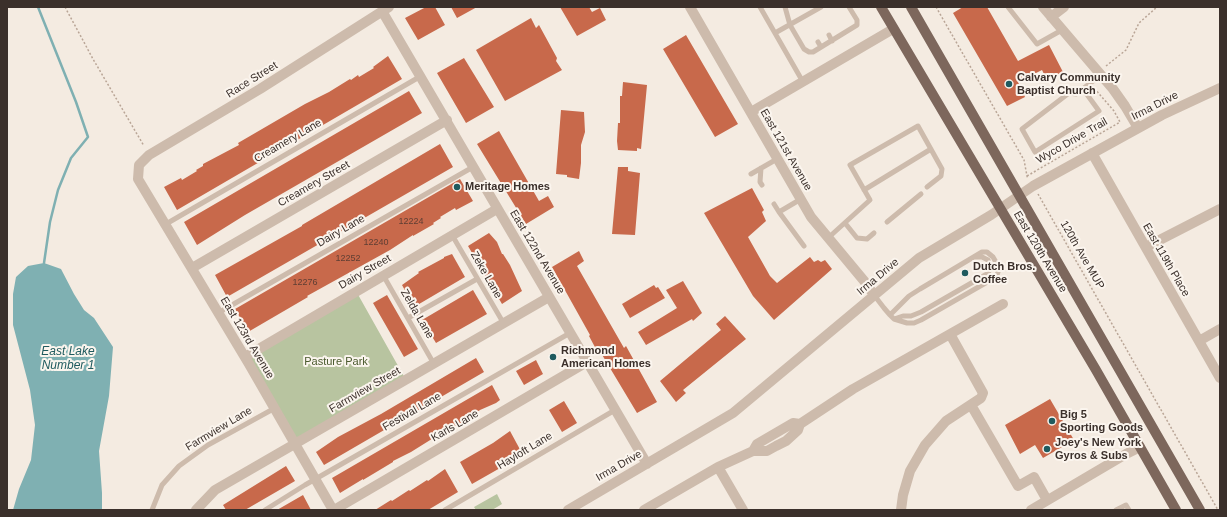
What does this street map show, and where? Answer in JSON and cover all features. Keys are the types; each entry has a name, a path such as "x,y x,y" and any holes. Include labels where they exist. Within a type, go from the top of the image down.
{"main road":[{"name":"East 120th Avenue","path":"881,7 1093,363 1176,510"},
{"name":"East 120th Avenue","path":"911,7 1200,510"}],"street":[{"name":"East 121st Avenue","path":"690,7 811,217 874,295"},
{"path":"1043,7 1062,30 1102,72 1138,128"},
{"path":"1051,17 1064,7"},
{"name":"Race Street","path":"138,179 139,165 149,155 260,89 385,9"},
{"name":"East 122nd Avenue","path":"385,9 473,167 647,464"},
{"path":"751,112 893,29"},
{"name":"Irma Drive","path":"568,510 733,413 919,258 1033,186 1162,114 1220,88"},
{"name":"Creamery Street","path":"192,268 447,120"},
{"name":"East 119th Place","path":"1092,153 1220,378"},
{"name":"East 123rd Avenue","path":"138,179 245,357 334,510"},
{"path":"1146,247 1220,208"},
{"name":"Dairy Street","path":"245,357 498,209"},
{"name":"Farmview Street","path":"196,510 215,490 549,297"},
{"path":"644,510 718,467 753,451 767,451 781,444 798,430 800,424 853,390 1003,304"},
{"path":"1199,341 1220,329"},
{"path":"902,510 903,495 910,471 926,445 946,421 981,398 983,393 950,334"},
{"name":"Karls Lane","path":"334,510 588,362"},
{"path":"971,405 1018,486 1034,477 1046,500"},
{"path":"1031,510 1140,447"},
{"path":"718,467 743,510"}],"lane":[{"path":"760,7 803,82"},
{"path":"785,7 790,25 804,49 806,51 813,52 832,41 843,31 855,27 857,23 849,7"},
{"path":"775,33 804,19 816,12 820,7"},
{"path":"1008,7 1037,44 1062,30"},
{"path":"829,35 832,41"},
{"path":"818,42 821,47"},
{"path":"1083,89 1099,111 1035,152 1022,129 1069,93 1076,94 1102,72"},
{"name":"Creamery Lane","path":"166,224 421,76"},
{"path":"828,238 870,200 850,165 918,126 942,169 941,176 927,188"},
{"path":"864,190 931,149"},
{"path":"751,174 777,159"},
{"name":"Dairy Lane","path":"218,313 473,167"},
{"path":"761,168 760,182 762,185"},
{"path":"887,222 920,194"},
{"path":"779,212 801,199"},
{"path":"774,204 804,246"},
{"path":"845,224 857,238 866,239 874,233"},
{"name":"Zeke Lane","path":"452,235 504,324"},
{"path":"874,295 890,315 894,319 907,323 914,323 997,275 999,269 994,257 987,252 982,252 972,257 909,296 890,315"},
{"path":"894,319 921,312 976,281 990,271 991,268 988,260 982,257 972,257"},
{"name":"Zelda Lane","path":"383,275 434,364"},
{"path":"408,318 477,279"},
{"name":"Festival Lane","path":"264,510 570,333"},
{"name":"Farmview Lane","path":"152,510 162,485 179,466 208,446 275,408"},
{"name":"Hayloft Lane","path":"444,510 615,410"},
{"path":"1116,510 1126,505 1129,510"}],"path":[{"path":"65,7 93,59 149,155"},
{"name":"120th Ave MUP","path":"936,7 1024,160 1027,176 1218,510"},
{"path":"1102,72 1126,50 1139,23 1157,7"},
{"name":"Wyco Drive Trail","path":"1027,176 1120,122 1114,111 1090,83"}],"green space":[{"name":"Pasture Park","path":"356,291 406,380 296,444 245,357"},
{"path":"497,494 502,504 492,510 476,510 474,507"}],"water":[{"name":"East Lake Number 1","path":"44,263 61,269 84,310 94,318 113,347 109,396 99,451 102,510 13,510 19,489 31,460 35,425 30,390 13,325 13,294 16,277 28,266"}],"building":[{"path":"426,7 435,7 445,25 418,40 405,18"},
{"path":"451,7 477,7 457,18"},
{"path":"560,7 589,7 592,12 600,8 606,20 577,36"},
{"path":"963,7 987,7 1018,61 1049,45 1063,72 1047,80 1042,70 1018,82 1025,97 1007,106 953,13"},
{"path":"531,18 536,28 539,25 557,58 556,61 562,70 505,101 476,50"},
{"path":"686,35 738,124 715,137 663,49"},
{"path":"388,56 402,79 177,210 164,187 181,178 182,180 197,171 196,170 203,166 203,164 239,145 238,143 305,104 358,75 359,77 374,68 373,67"},
{"path":"464,58 494,107 466,123 437,73"},
{"path":"623,82 647,85 641,149 637,148 637,151 618,150 618,123 620,123 620,96 622,96"},
{"path":"409,91 422,113 245,215 197,245 184,222"},
{"path":"561,110 584,112 585,132 581,145 579,179 567,177 567,175 556,174"},
{"path":"499,131 539,201 548,196 554,207 526,224 477,144"},
{"path":"440,144 453,167 227,297 215,275 302,226"},
{"path":"618,167 628,167 628,171 640,173 635,235 612,234"},
{"path":"460,179 473,201 456,210 455,208 440,217 441,218 433,223 434,224 307,296 308,297 248,332 235,309"},
{"path":"752,188 764,210 762,212 766,221 748,237 770,276 777,283 810,257 814,262 818,260 821,262 825,260 832,269 774,320 753,296 704,213"},
{"path":"489,233 497,242 522,291 502,304 468,246"},
{"path":"579,251 584,261 577,266 624,348 626,346 657,402 637,413 598,348 596,349 589,336 590,335 552,267"},
{"path":"452,254 465,277 414,307 402,285 419,273 418,272"},
{"path":"683,281 702,313 693,321 692,319 646,345 638,332 677,308 666,290"},
{"path":"654,285 656,288 658,287 665,298 630,318 622,304"},
{"path":"473,290 487,314 436,343 422,320"},
{"path":"387,295 418,349 404,357 373,303"},
{"path":"725,316 746,339 683,390 686,393 676,402 660,381 721,330 716,324"},
{"path":"476,358 484,372 324,465 316,452 338,437 381,414"},
{"path":"536,360 543,374 524,385 516,371"},
{"path":"492,385 500,400 496,403 480,410 463,422 434,436 435,437 411,452 393,461 340,493 332,478"},
{"path":"1050,399 1074,440 1043,458 1035,445 1020,454 1005,425"},
{"path":"564,401 577,423 562,432 549,410"},
{"path":"510,431 523,455 472,484 460,462 493,443"},
{"path":"286,466 295,481 245,510 226,510 223,505"},
{"path":"445,469 458,492 428,510 375,510 427,480 428,481"},
{"path":"303,495 311,510 277,510"}],"waterway":[{"path":"38,7 76,102 88,137 71,158 58,190 50,222 44,263"}],"place":[{"name":"Calvary Community Baptist Church","path":"1009,84"},
{"name":"Meritage Homes","path":"457,187"},
{"name":"Dutch Bros. Coffee","path":"965,273"},
{"name":"Richmond American Homes","path":"553,357"},
{"name":"Big 5 Sporting Goods","path":"1052,421"},
{"name":"Joey's New York Gyros & Subs","path":"1047,449"}]}
